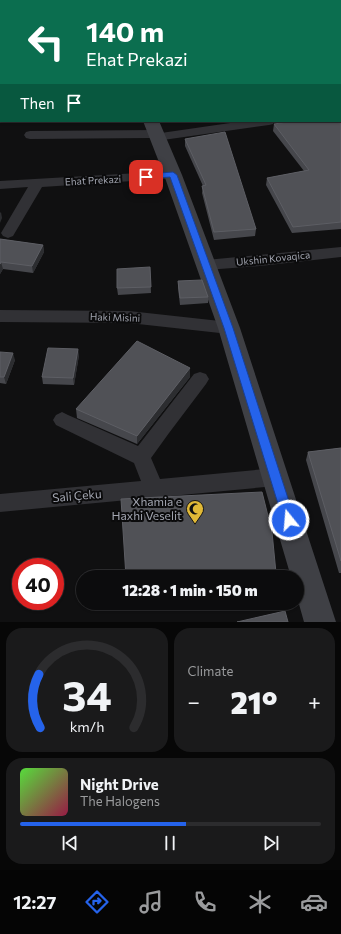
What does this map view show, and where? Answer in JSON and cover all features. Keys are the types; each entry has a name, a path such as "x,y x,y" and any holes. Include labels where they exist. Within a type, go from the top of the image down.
{"street":[{"path":"30,134 154,131 258,122"},
{"path":"154,131 173,175 229,328 320,622"},
{"name":"Ehat Prekazi","path":"0,185 173,175"},
{"path":"8,233 37,183"},
{"name":"Ukshin Kovaqica","path":"206,265 341,252"},
{"name":"Haki Misini","path":"0,316 129,317 229,328"},
{"path":"141,457 200,378"},
{"path":"62,420 141,457 154,489"},
{"name":"Sali Çeku","path":"0,503 276,477"}],"building":[{"path":"287,122 341,122 341,222 293,227 267,178 309,170 274,124"},
{"path":"225,132 256,229 214,232 202,186 206,185 185,139"},
{"path":"0,239 43,245 32,266 1,262 0,264"},
{"path":"150,267 151,287 117,288 117,269"},
{"path":"202,280 208,297 180,298 178,281"},
{"path":"137,341 190,368 137,436 76,409"},
{"path":"48,348 78,349 73,378 42,377"},
{"path":"0,352 13,353 4,377 0,377"},
{"path":"341,448 341,561 308,452"},
{"name":"Xhamia e Haxhi Veselit","path":"262,492 272,532 276,570 126,570 121,499"},
{"path":"285,611 288,622 237,622"}],"place":[{"name":"Xhamia e Haxhi Veselit","path":"195,524"}],"route":[{"path":"146,177 173,175 229,328 289,520"}]}
